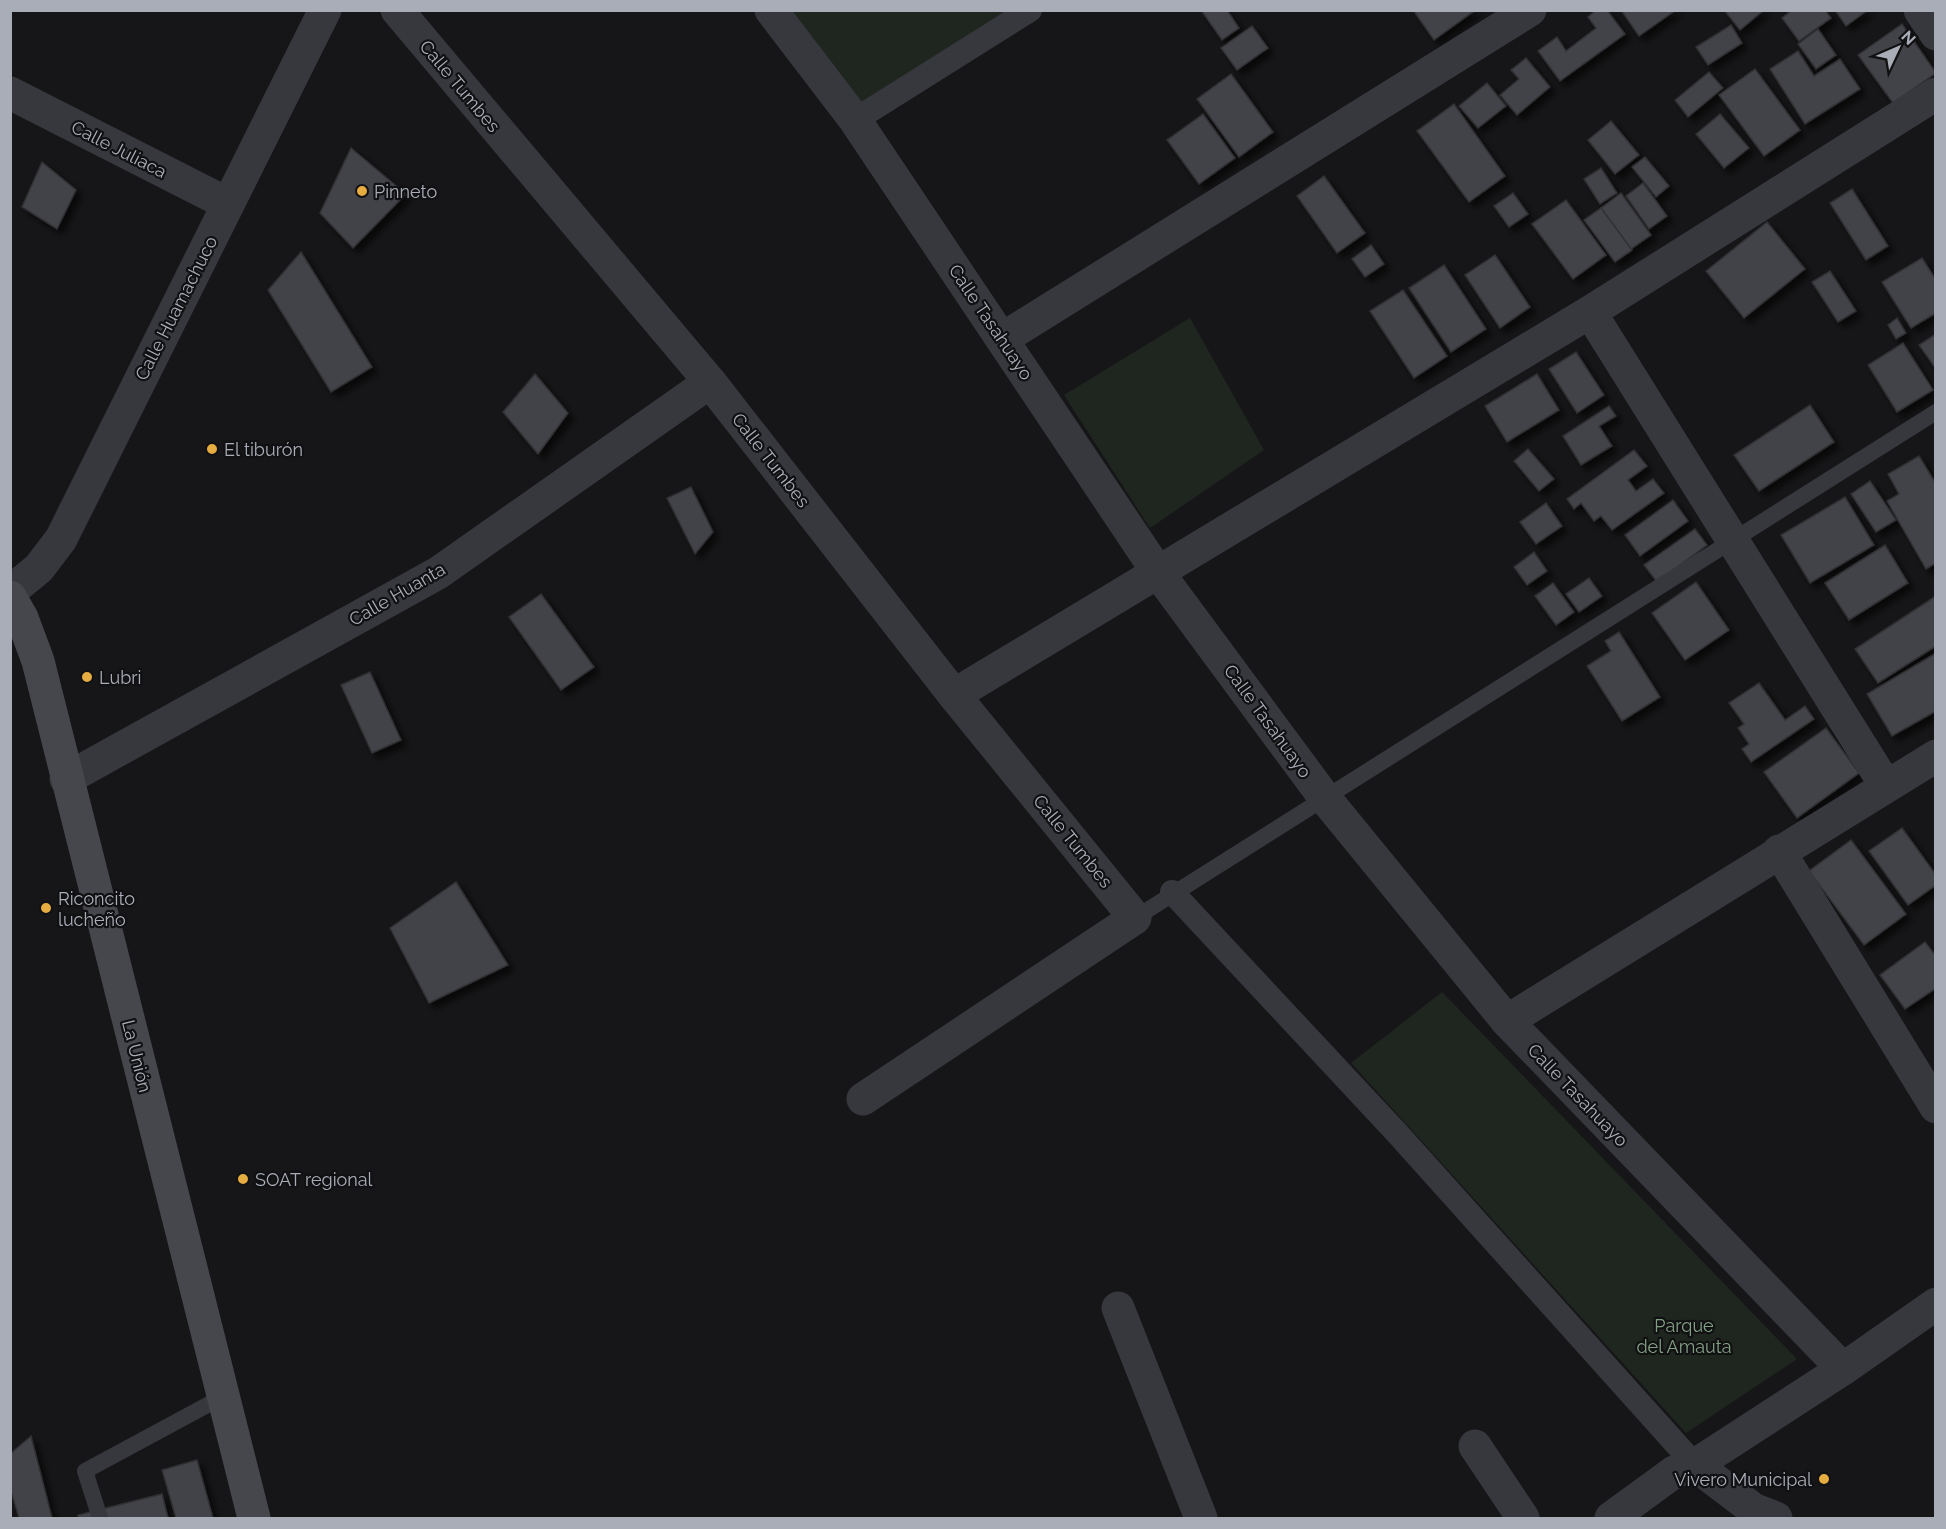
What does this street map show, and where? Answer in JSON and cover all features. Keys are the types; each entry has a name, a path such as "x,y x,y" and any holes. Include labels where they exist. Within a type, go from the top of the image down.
{"main road":[{"name":"La Unión","path":"10,594 22,618 38,661 254,1518"}],"street":[{"name":"Calle Huamachuco","path":"10,594 39,568 61,539 325,10"},
{"name":"Calle Tumbes","path":"397,10 710,382 954,695 1135,918"},
{"name":"Calle Tasahuayo","path":"771,10 855,120 1157,571 1324,797 1507,1021 1843,1369"},
{"path":"855,120 1030,10"},
{"path":"1002,339 1530,10"},
{"path":"1920,10 1935,34"},
{"name":"Calle Juliaca","path":"10,93 228,204"},
{"path":"954,695 1590,312 1935,94"},
{"path":"1590,312 1886,786"},
{"name":"Calle Huanta","path":"66,779 438,573 710,382"},
{"path":"1507,1021 1935,756"},
{"path":"1779,851 1935,1107"},
{"path":"1172,892 1397,1133 1695,1465 1753,1509 1776,1518"},
{"path":"863,1099 1135,918"},
{"path":"1611,1518 1674,1472 1695,1465 1843,1369 1935,1304"},
{"path":"1118,1308 1202,1518"},
{"path":"1475,1446 1523,1518"}],"lane":[{"path":"1135,918 1172,892 1935,412"},
{"path":"100,1518 85,1472 224,1396"}],"green space":[{"path":"791,11 1015,11 860,106"},
{"path":"1190,318 1264,450 1150,528 1064,395"},
{"name":"Parque del Amauta","path":"1442,992 1797,1359 1686,1433 1351,1063"}],"building":[{"path":"1201,10 1227,10 1239,28 1222,40"},
{"path":"1413,10 1474,10 1474,11 1434,40"},
{"path":"1596,10 1607,10 1625,34 1560,81 1538,51 1557,37 1566,51 1596,28 1588,17"},
{"path":"1621,10 1676,10 1639,36"},
{"path":"1724,10 1764,10 1740,30"},
{"path":"1792,10 1825,10 1831,18 1799,41 1782,18"},
{"path":"1835,10 1868,10 1846,26"},
{"path":"1902,24 1936,73 1893,103 1858,55"},
{"path":"1731,25 1742,43 1708,65 1696,47"},
{"path":"1252,26 1268,48 1237,70 1221,48"},
{"path":"1818,29 1836,55 1816,69 1798,44"},
{"path":"1798,51 1814,76 1840,59 1860,89 1805,124 1770,69"},
{"path":"1526,58 1550,87 1517,115 1500,95 1519,79 1511,70"},
{"path":"1755,69 1800,130 1764,156 1719,95"},
{"path":"1709,72 1723,88 1688,117 1675,100"},
{"path":"1231,74 1273,132 1239,157 1197,99"},
{"path":"1487,83 1506,106 1478,128 1459,106"},
{"path":"1454,104 1505,176 1469,202 1417,131"},
{"path":"1203,114 1235,158 1199,184 1167,140"},
{"path":"1720,114 1749,148 1724,168 1696,134"},
{"path":"1611,121 1639,155 1615,174 1588,140"},
{"path":"351,148 406,194 353,248 320,213"},
{"path":"1645,157 1669,186 1656,197 1632,167"},
{"path":"42,162 76,190 57,229 22,207"},
{"path":"1601,168 1617,193 1600,204 1584,179"},
{"path":"1324,176 1365,233 1337,253 1297,196"},
{"path":"1643,183 1667,216 1649,229 1626,196"},
{"path":"1852,189 1888,246 1866,260 1830,203"},
{"path":"1513,193 1528,214 1509,227 1494,206"},
{"path":"1621,193 1651,235 1631,249 1601,208"},
{"path":"1566,200 1606,255 1573,279 1532,224"},
{"path":"1601,208 1632,250 1615,262 1584,220"},
{"path":"1767,222 1805,269 1744,318 1706,271"},
{"path":"1371,245 1384,264 1365,277 1352,259"},
{"path":"301,252 372,367 331,392 268,290"},
{"path":"1495,255 1530,307 1500,328 1465,275"},
{"path":"1922,258 1936,280 1936,313 1911,328 1882,282"},
{"path":"1444,265 1486,329 1451,352 1409,288"},
{"path":"1830,271 1856,311 1838,322 1812,282"},
{"path":"1403,290 1447,356 1414,378 1370,311"},
{"path":"1897,318 1906,333 1896,339 1888,325"},
{"path":"1936,334 1936,369 1919,345"},
{"path":"1903,343 1933,390 1897,412 1868,365"},
{"path":"1576,352 1604,395 1577,413 1549,369"},
{"path":"535,374 568,413 538,454 503,412"},
{"path":"1537,374 1559,410 1507,442 1485,406"},
{"path":"1810,405 1834,442 1759,491 1734,455"},
{"path":"1609,406 1616,416 1599,426 1612,446 1581,465 1563,436"},
{"path":"1528,449 1554,479 1539,491 1514,461"},
{"path":"1634,450 1647,466 1628,480 1636,491 1653,479 1664,493 1612,530 1601,516 1594,521 1581,503 1574,509 1567,499"},
{"path":"1919,456 1936,484 1936,563 1926,569 1887,501 1899,494 1888,474"},
{"path":"1870,481 1896,520 1876,532 1851,494"},
{"path":"691,487 713,532 695,554 667,498"},
{"path":"1845,497 1874,545 1810,583 1781,535"},
{"path":"1673,500 1688,521 1640,556 1625,535"},
{"path":"1546,503 1562,526 1536,544 1520,522"},
{"path":"1695,529 1707,545 1657,582 1644,565"},
{"path":"1885,545 1908,583 1849,620 1825,583"},
{"path":"1534,552 1547,571 1527,585 1514,567"},
{"path":"1589,578 1602,596 1579,612 1566,594"},
{"path":"1696,582 1729,630 1685,660 1652,613"},
{"path":"1553,583 1574,612 1556,625 1535,596"},
{"path":"541,594 594,667 561,690 509,617"},
{"path":"1936,596 1936,646 1878,683 1855,649"},
{"path":"1619,632 1660,697 1622,721 1587,666 1611,651 1605,641"},
{"path":"1936,653 1936,711 1892,736 1867,694"},
{"path":"370,672 401,740 372,753 341,685"},
{"path":"1759,683 1785,720 1805,706 1814,719 1751,762 1742,749 1749,744 1738,728 1744,724 1729,703"},
{"path":"1826,728 1859,773 1797,818 1764,772"},
{"path":"1902,828 1936,875 1936,885 1908,905 1869,851"},
{"path":"1851,840 1906,914 1864,945 1809,871"},
{"path":"456,882 508,965 429,1003 390,928"},
{"path":"1925,942 1936,956 1936,988 1905,1009 1880,975"},
{"path":"31,1436 52,1518 19,1518 10,1488 10,1454"},
{"path":"197,1460 213,1518 176,1518 162,1470"},
{"path":"162,1494 168,1518 78,1518 78,1515"}],"place":[{"name":"Pinneto","path":"362,191"},
{"name":"El tiburón","path":"212,449"},
{"name":"Lubri","path":"87,677"},
{"name":"Riconcito lucheño","path":"46,908"},
{"name":"SOAT regional","path":"243,1179"},
{"name":"Vivero Municipal","path":"1824,1479"}]}
